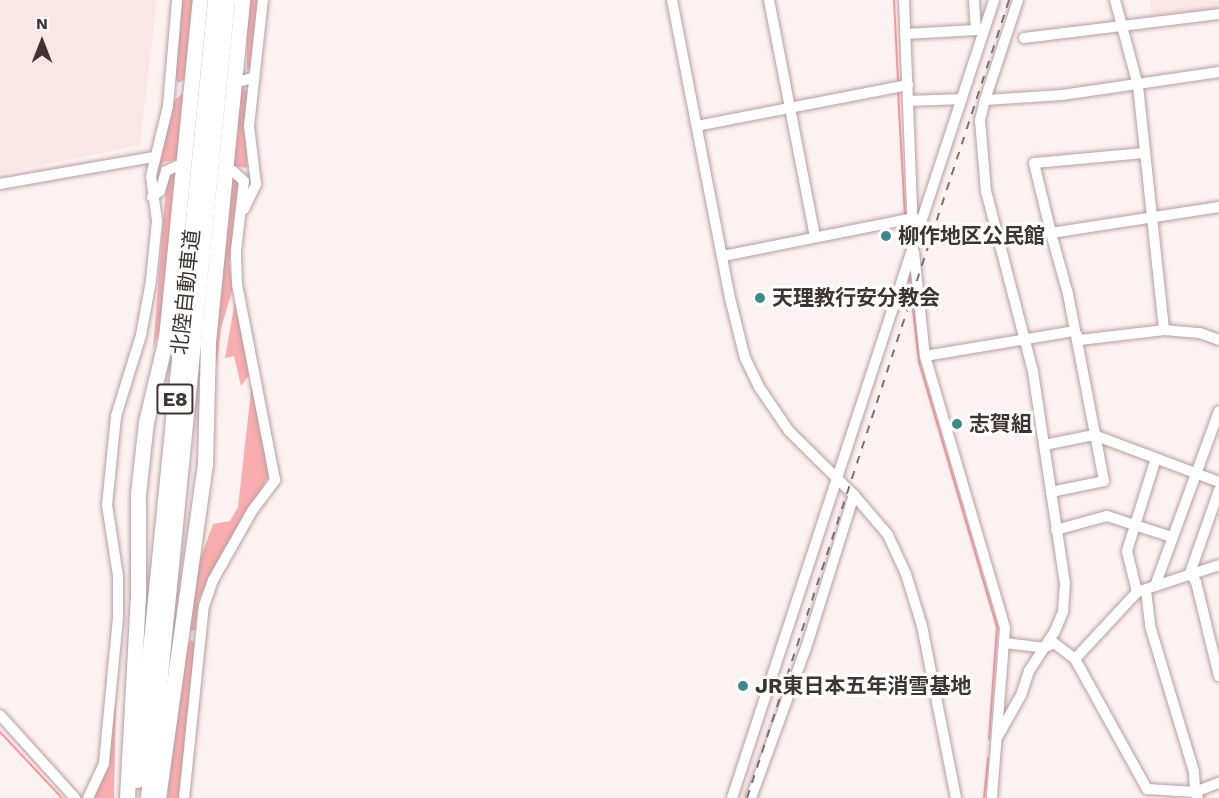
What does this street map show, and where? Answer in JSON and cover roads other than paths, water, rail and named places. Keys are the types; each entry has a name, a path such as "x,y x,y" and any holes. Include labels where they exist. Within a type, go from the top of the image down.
{"highway":[{"path":"127,798 138,598 138,494 147,422 166,338 200,0"},
{"name":"北陸自動車道","path":"135,798 214,0"},
{"name":"北陸自動車道","path":"148,798 226,0"},
{"path":"158,798 184,594 204,476 208,342 242,0"}],"street":[{"path":"88,798 104,763 120,650 119,590 108,495 119,401 141,335 151,281 157,221 152,197 153,157 170,90 177,0"},
{"path":"244,209 256,184 249,138 262,0"},
{"path":"672,0 745,358 759,387 789,431 855,495 888,535 906,574 922,626 956,798"},
{"path":"769,0 815,237"},
{"path":"904,0 914,218 913,247 925,356 1001,609 1005,644 992,798"},
{"path":"905,34 976,30 974,0"},
{"path":"732,798 994,0"},
{"path":"998,736 1063,612 1065,583 1022,318 986,191 980,120 1018,0"},
{"path":"1115,0 1120,27 1138,86 1164,330"},
{"path":"1024,38 1219,14"},
{"path":"985,100 1013,100 1138,86 1219,72"},
{"path":"242,81 254,77"},
{"path":"697,126 908,85"},
{"path":"170,90 185,92"},
{"path":"909,101 963,99"},
{"path":"1051,492 1104,481 1074,331 1034,163 1144,153"},
{"path":"0,184 153,157"},
{"path":"152,197 160,191 166,171 177,166"},
{"path":"184,798 194,637 213,580 252,511 275,480 236,272 244,209 244,180 233,171"},
{"path":"1051,233 1219,207"},
{"path":"723,256 914,218"},
{"path":"1074,331 1080,340 1164,330 1200,333 1219,340"},
{"path":"925,356 1074,331"},
{"path":"1075,659 1146,590 1172,537 1219,411"},
{"path":"1044,446 1094,435 1219,482"},
{"path":"1156,458 1126,551 1146,590 1150,626 1194,772 1196,795"},
{"path":"1190,573 1219,490"},
{"path":"751,798 806,648 855,495"},
{"path":"1056,530 1107,516 1172,537"},
{"path":"1146,590 1190,573 1217,566 1219,553"},
{"path":"1190,573 1196,582 1219,676"},
{"path":"1005,644 1043,648 1054,643 1075,659 1147,789 1196,795 1219,783"},
{"path":"0,715 75,798"}],"waterway":[{"path":"894,0 898,83"},
{"path":"898,92 905,218"},
{"path":"905,223 907,251"},
{"path":"909,274 919,362 997,627 989,739"},
{"path":"0,732 62,798"},
{"path":"984,798 988,758"}],"railway":[{"path":"747,798 1009,0"}],"place":[{"name":"柳作地区公民館","path":"886,236"},
{"name":"天理教行安分教会","path":"760,298"},
{"name":"志賀組","path":"957,424"},
{"name":"JR東日本五年消雪基地","path":"743,686"}]}
